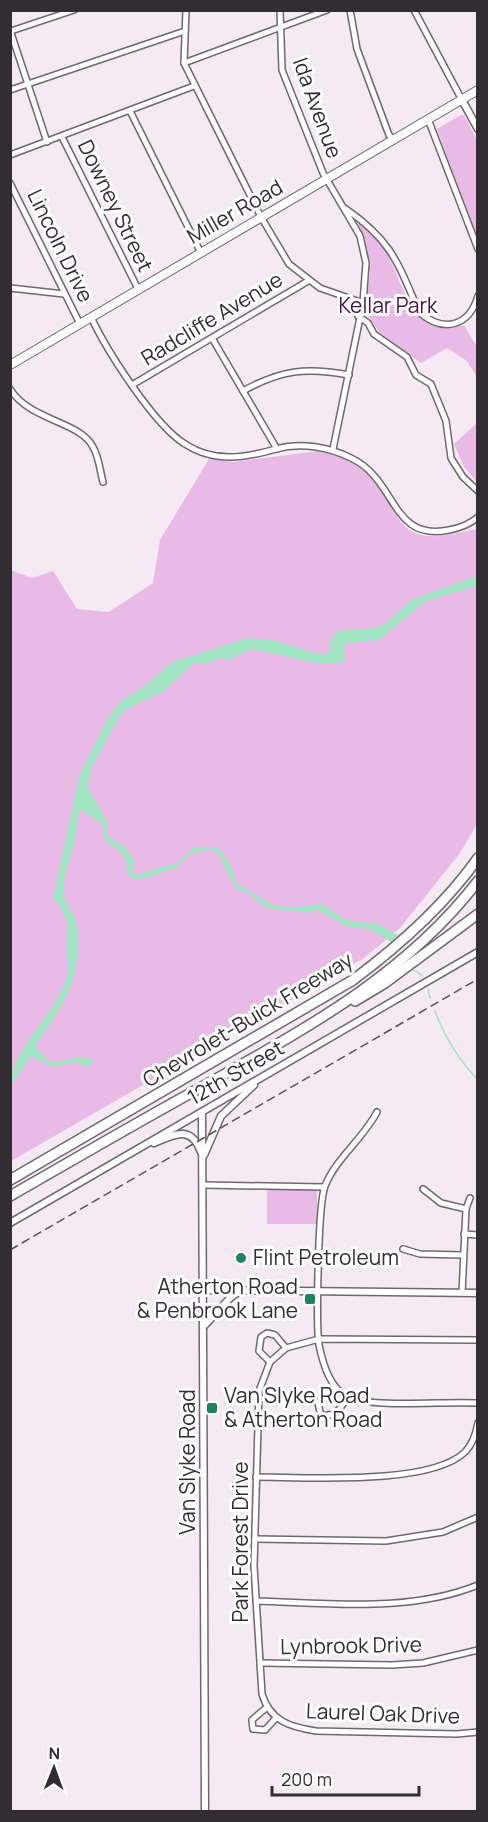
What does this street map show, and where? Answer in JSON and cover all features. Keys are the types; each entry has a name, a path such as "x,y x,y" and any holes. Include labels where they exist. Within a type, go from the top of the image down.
{"highway":[{"path":"465,875 477,851"},
{"name":"Chevrolet-Buick Freeway","path":"10,1180 333,993 391,951 437,907 477,858"},
{"name":"Chevrolet-Buick Freeway","path":"10,1196 339,1008 426,938 477,880"},
{"path":"339,1008 365,996 477,914"}],"main road":[{"name":"Miller Road","path":"10,365 477,90"}],"street":[{"path":"11,31 74,10"},
{"path":"186,10 183,63 261,217 289,264 308,281 320,288 363,303"},
{"name":"Ida Avenue","path":"280,10 282,69 326,179 360,236 366,263 363,303 358,316 333,449"},
{"path":"183,63 327,10"},
{"path":"350,10 357,49 389,135 393,139"},
{"path":"414,10 477,129"},
{"name":"Downey Street","path":"11,31 47,142"},
{"path":"10,90 185,31"},
{"path":"10,155 194,86"},
{"path":"130,111 201,253"},
{"path":"428,119 477,249"},
{"name":"Downey Street","path":"62,137 138,290"},
{"name":"Lincoln Drive","path":"10,183 80,324"},
{"path":"345,208 369,225 387,245 396,258 418,312 426,319 444,325 458,322 474,309 477,296"},
{"name":"Radcliffe Avenue","path":"132,385 308,281"},
{"path":"10,288 64,294"},
{"path":"358,316 368,323 374,334 407,357 416,375 431,384 446,420 451,458 462,477 477,491"},
{"name":"Lincoln Drive","path":"91,317 110,354 132,385 172,434 198,452 237,458 265,454 277,449 308,446 333,449 358,461 375,476 405,521 417,530 445,531 466,526 477,517"},
{"path":"213,338 277,449"},
{"path":"243,391 281,373 308,369 348,375"},
{"path":"10,389 32,411 88,440 97,456 103,482"},
{"name":"12th Street","path":"10,1223 477,952"},
{"path":"203,1159 220,1116 260,1078"},
{"name":"Van Slyke Road","path":"202,1112 205,1812"},
{"path":"377,1112 370,1125 330,1174 321,1198 319,1339 324,1364 334,1385 348,1397 367,1402 477,1402"},
{"path":"121,1158 180,1133 195,1139 203,1159"},
{"path":"203,1185 324,1187"},
{"path":"423,1189 441,1203 466,1209"},
{"path":"462,1293 462,1255 466,1209 470,1198"},
{"path":"464,1234 477,1235"},
{"path":"404,1249 420,1254 462,1255"},
{"path":"204,1290 477,1293"},
{"path":"204,1326 231,1297 241,1290"},
{"path":"270,1362 259,1351 261,1337 267,1333 275,1335 286,1348"},
{"name":"Park Forest Drive","path":"266,1707 262,1694 255,1539 259,1391 270,1362 286,1348 319,1339 477,1340"},
{"path":"334,1385 318,1402 321,1416 335,1413 348,1397"},
{"path":"256,1477 376,1477 441,1466 465,1452 476,1434 477,1423"},
{"path":"255,1539 386,1541 443,1532 477,1518"},
{"path":"256,1601 385,1603 427,1599 477,1585"},
{"name":"Lynbrook Drive","path":"260,1663 392,1665 423,1663 477,1650"},
{"path":"266,1707 276,1718"},
{"name":"Laurel Oak Drive","path":"266,1707 252,1720 253,1730 265,1730 276,1718 294,1728 316,1731 457,1734 477,1732"}],"green space":[{"path":"464,115 477,140 477,240 437,129"},
{"name":"Kellar Park","path":"361,222 381,243 404,291 421,317 432,325 446,328 464,325 477,347 477,377 467,361 447,348 421,363 379,332 368,315 366,299 370,275 367,249 358,224"},
{"path":"477,423 477,482 464,467 454,444"},
{"path":"319,451 336,455 366,472 383,491 399,520 410,531 432,536 477,529 477,824 460,853 400,928 364,958 11,1161 10,570 32,578 53,571 77,609 109,612 153,583 160,540 209,459 233,462"},
{"path":"267,1188 317,1190 317,1224 267,1224"}],"shaded area":[{"path":"477,576 477,586 426,601 379,640 347,643 344,645 345,659 341,663 320,664 252,649 229,660 221,658 203,664 193,664 163,692 138,703 121,714 92,767 87,786 107,822 107,836 124,846 135,862 132,871 137,875 177,863 193,848 216,847 234,873 236,883 270,904 290,908 321,904 344,919 375,923 398,935 391,942 372,930 346,926 316,909 312,913 266,908 248,893 236,889 218,854 210,849 188,855 178,867 150,877 133,879 127,872 123,855 104,839 103,825 80,809 64,887 64,897 76,922 78,956 75,972 63,1002 36,1044 37,1050 52,1063 78,1057 91,1059 93,1064 86,1067 76,1062 53,1067 31,1056 11,1086 18,1058 55,1002 68,972 67,922 53,898 79,777 109,716 121,701 143,687 173,662 247,638 277,641 313,653 328,654 331,639 337,631 375,628 388,622 411,600"}],"waterway":[{"path":"414,970 423,976"},
{"path":"428,989 430,998"},
{"path":"435,1011 453,1048 478,1080"}],"railway":[{"path":"10,1250 478,979"}],"place":[{"name":"Flint Petroleum","path":"241,1258"},
{"name":"Atherton Road & Penbrook Lane","path":"310,1299"},
{"name":"Van Slyke Road & Atherton Road","path":"212,1408"}]}
